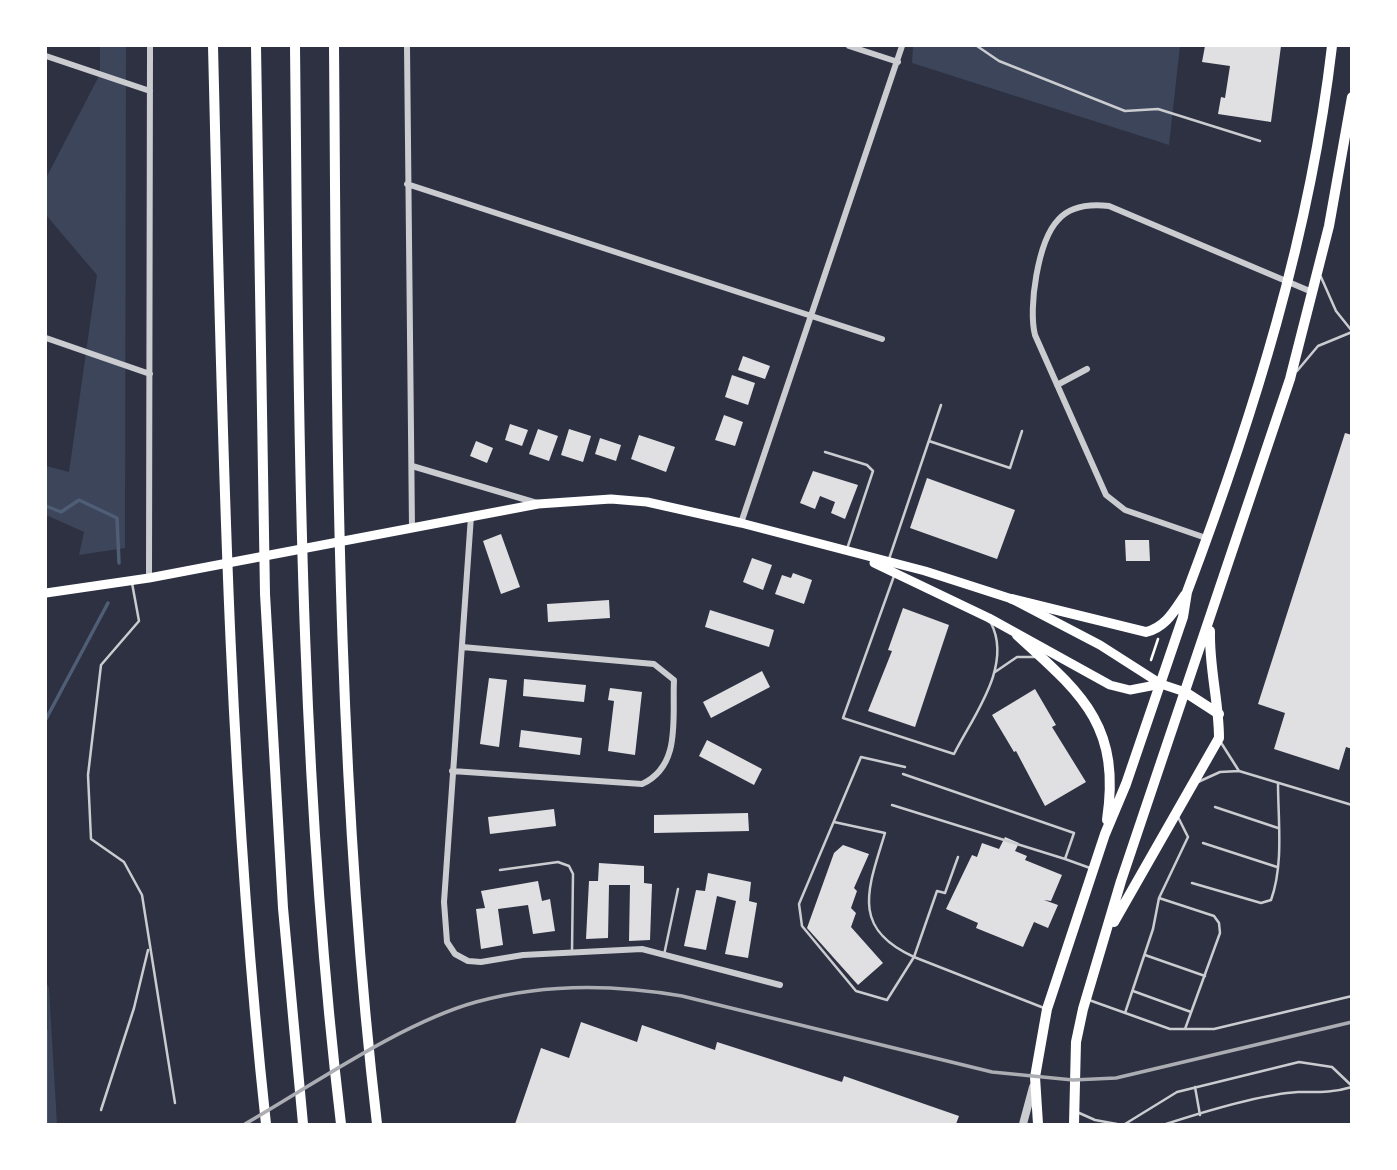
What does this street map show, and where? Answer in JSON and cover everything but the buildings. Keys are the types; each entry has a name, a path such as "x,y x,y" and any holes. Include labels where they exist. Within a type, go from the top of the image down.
{"highway":[{"path":"213,46 224,525 245,919 265,1125"},
{"path":"256,46 263,518 272,755 303,1125"},
{"path":"295,46 302,588 317,881 341,1125"},
{"path":"334,46 338,581 354,874 377,1125"}],"main road":[{"path":"1038,1125 1035,1077 1047,1009 1105,834 1126,784 1161,684 1183,617 1187,592 1247,420 1299,242 1321,129 1332,46"},
{"path":"1074,1125 1072,1110 1076,1042 1086,998 1290,379 1329,226 1352,97"},
{"path":"46,593 149,578 538,504 611,499 647,502 741,523 851,554 925,571 1012,599 1146,632 1157,629 1170,618 1187,592"},
{"path":"851,554 989,618 1110,685 1130,690 1161,684"},
{"path":"1012,599 1100,645 1161,684 1185,692 1219,714"},
{"path":"1102,944 1128,894 1196,783 1219,738 1219,714 1211,674 1211,616"},
{"path":"1017,635 1087,705 1099,726 1111,770 1105,834"}],"street":[{"path":"149,578 150,46"},
{"path":"407,46 412,528"},
{"path":"849,46 898,62"},
{"path":"741,523 902,46"},
{"path":"46,56 150,91"},
{"path":"407,184 882,339"},
{"path":"1206,538 1125,510 1106,495 1035,335 1031,319 1031,296 1049,236 1057,220 1067,212 1088,204 1109,206 1312,292"},
{"path":"46,338 150,374"},
{"path":"1057,385 1087,369"},
{"path":"412,466 538,504"},
{"path":"471,516 452,771 444,925 447,942 455,954 468,961 481,962 523,955 642,949 780,985"},
{"path":"452,771 642,784 655,778 665,768 671,752 674,681 654,664 462,647"},
{"path":"1023,1125 1035,1077"}],"lane":[{"path":"977,46 999,61 1125,111 1158,109 1260,141"},
{"path":"1290,379 1318,346 1352,332 1336,311 1318,270"},
{"path":"887,562 941,405"},
{"path":"929,441 1010,468 1022,431"},
{"path":"825,452 867,466 873,471 851,554"},
{"path":"895,573 843,718 954,754 995,672 997,641 989,618"},
{"path":"132,580 139,621 101,665 88,775 90,839 124,862 133,873 142,895 175,1103"},
{"path":"995,672 1017,657 1042,658"},
{"path":"1219,738 1239,771"},
{"path":"905,767 861,757 799,904 802,926 856,991 887,1000 914,957 937,891 946,894 958,857"},
{"path":"1196,783 1220,772 1239,771 1352,805"},
{"path":"903,774 1074,833 1065,859"},
{"path":"1192,883 1261,903 1271,900 1277,867 1278,783"},
{"path":"892,805 1093,870"},
{"path":"1215,807 1278,828"},
{"path":"1125,1013 1159,898 1188,837 1176,814"},
{"path":"834,822 885,833 867,899 869,912 883,939 914,957 1047,1009"},
{"path":"1203,843 1277,867"},
{"path":"500,870 558,862 569,866 573,874 572,953"},
{"path":"664,955 678,890"},
{"path":"1159,898 1213,916 1219,923 1220,933 1185,1029"},
{"path":"101,1110 134,1008 149,947"},
{"path":"1144,955 1205,976"},
{"path":"1133,991 1191,1012"},
{"path":"1086,998 1170,1029 1213,1029 1352,996"},
{"path":"1125,1125 1177,1091 1299,1062 1332,1066 1352,1086"},
{"path":"1166,1125 1298,1093 1324,1093 1352,1086"},
{"path":"1195,1087 1200,1115"},
{"path":"1072,1110 1095,1121 1117,1125"}],"path":[{"path":"1151,660 1158,639"}],"shaded area":[{"path":"100,46 126,46 125,548 79,555 84,532 46,515 46,466 69,472 97,275 46,215 46,178 100,74"},
{"path":"913,46 1180,46 1169,145 912,63"},
{"path":"46,982 49,988 57,1124 46,1124"}],"waterway":[{"path":"46,506 61,512 79,500 117,518 119,563"},
{"path":"46,719 108,603"},
{"path":"46,1031 46,1124"}],"railway":[{"path":"245,1124 358,1056 418,1024 476,1002 527,991 579,987 630,989 682,996 992,1072 1073,1080 1116,1078 1352,1022"}]}
